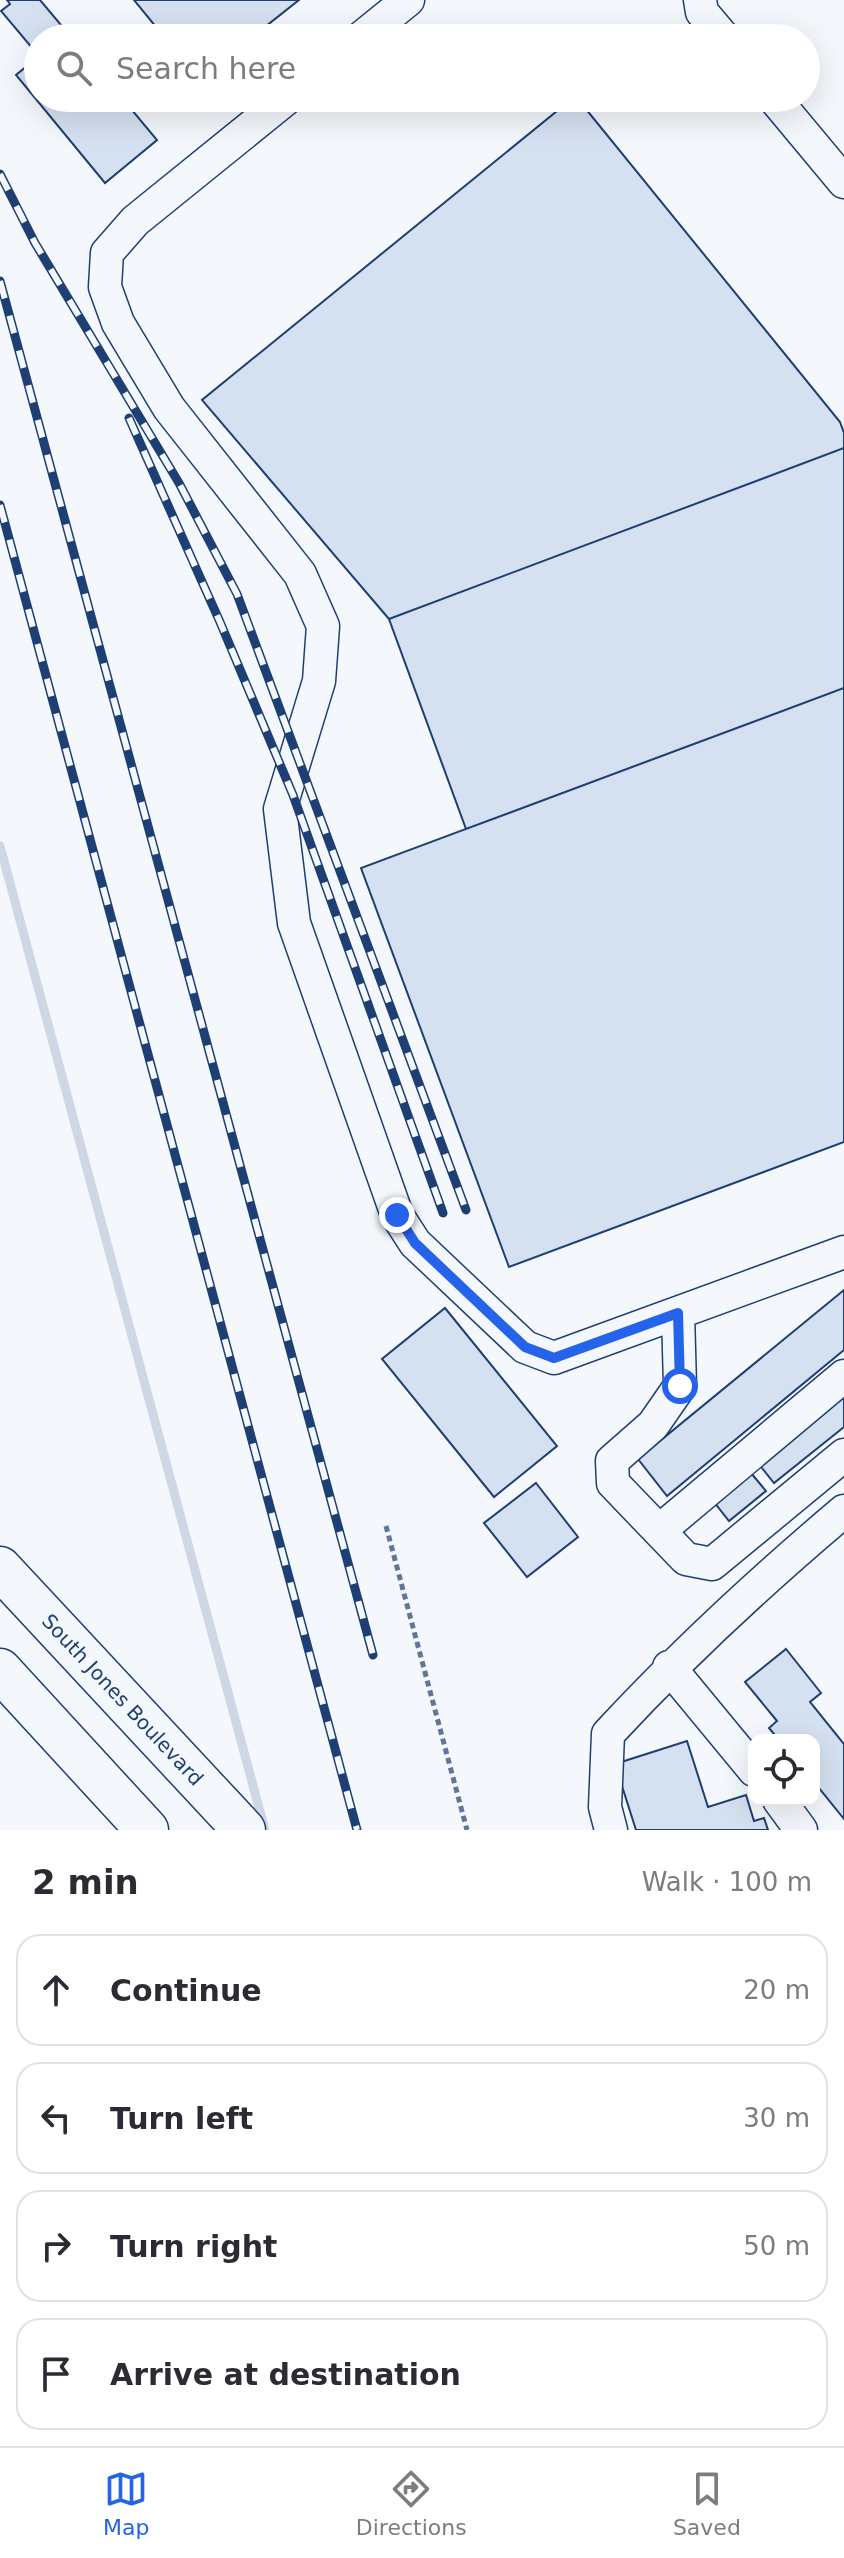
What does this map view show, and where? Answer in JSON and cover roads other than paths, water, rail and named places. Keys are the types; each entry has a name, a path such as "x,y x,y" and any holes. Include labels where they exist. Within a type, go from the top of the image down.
{"main road":[{"name":"South Jones Boulevard","path":"0,1568 244,1830"},
{"path":"0,1670 147,1830"}],"lane":[{"path":"378,24 408,0"},
{"path":"700,0 702,12 712,24"},
{"path":"270,112 135,221 107,253 105,287 118,323 169,408 300,574 323,626 319,681 280,809 294,923 397,1215 415,1243 525,1347 554,1358 844,1252"},
{"path":"786,112 844,182"},
{"path":"678,1313 680,1386 653,1425 612,1461 613,1483 686,1559 712,1564 844,1455"},
{"path":"665,1538 844,1376"},
{"path":"611,1830 605,1807 608,1734 669,1667 759,1583 844,1511"},
{"path":"669,1667 748,1763"},
{"path":"783,1806 801,1830"}],"waterway":[{"path":"0,846 265,1830"}],"railway":[{"path":"0,174 35,243 179,483 237,594 466,1210"},
{"path":"0,281 373,1655"},
{"path":"129,418 293,795 443,1213"},
{"path":"0,505 357,1830"}]}
